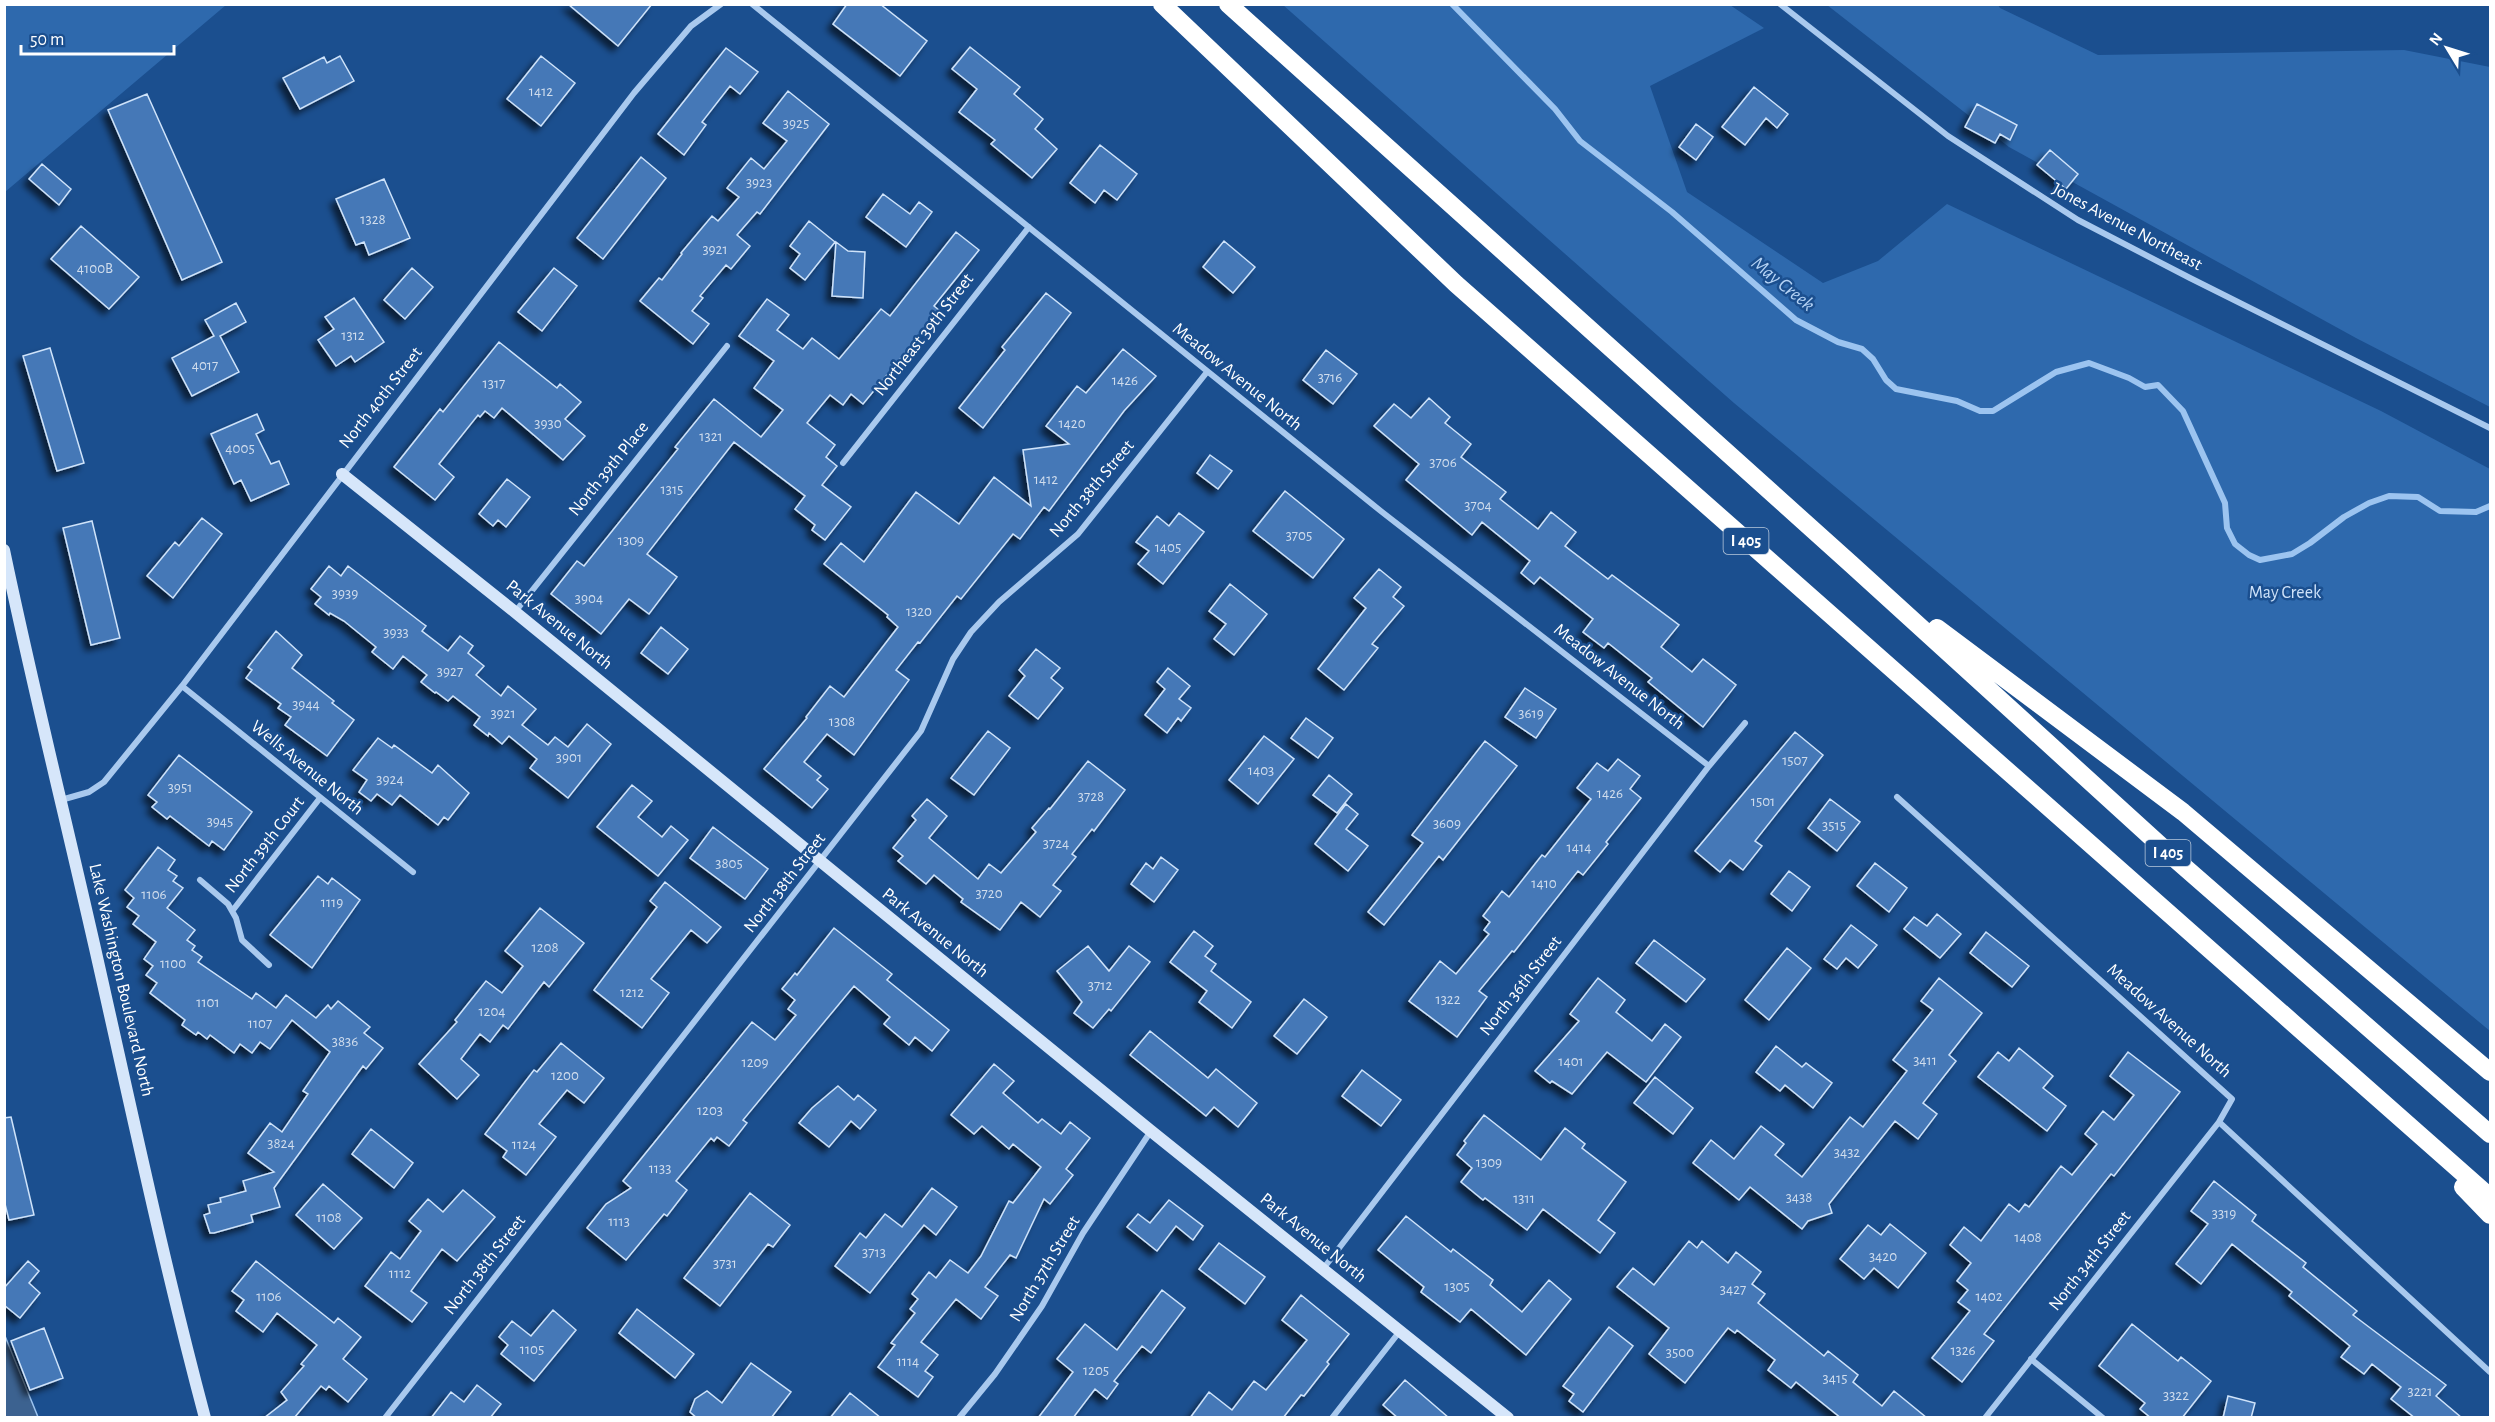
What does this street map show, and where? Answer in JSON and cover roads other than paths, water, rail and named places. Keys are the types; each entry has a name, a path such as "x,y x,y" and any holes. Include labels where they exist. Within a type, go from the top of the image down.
{"highway":[{"name":"I 405","path":"1162,4 1456,284 2490,1197"},
{"name":"I 405","path":"1228,4 2173,857 2490,1134"},
{"path":"1851,564 2182,812 2490,1072"},
{"path":"2340,1065 2490,1215"}],"street":[{"name":"North 40th Street","path":"61,800 89,792 104,782 182,686 634,93 691,26 721,4"},
{"name":"Meadow Avenue North","path":"752,4 1400,526 1709,766"},
{"name":"Jones Avenue Northeast","path":"1780,4 1948,136 2078,220 2490,428"},
{"name":"Northeast 39th Street","path":"843,463 1029,227"},
{"name":"North 39th Place","path":"515,612 727,346"},
{"name":"North 38th Street","path":"385,1418 921,731 953,659 970,632 999,602 1078,534 1207,372"},
{"name":"Park Avenue North","path":"342,474 1508,1418"},
{"name":"Lake Washington Boulevard North","path":"4,550 181,1330 205,1418"},
{"name":"Wells Avenue North","path":"182,686 413,872"},
{"name":"North 36th Street","path":"1323,1269 1709,766 1745,723"},
{"name":"Meadow Avenue North","path":"1897,797 2232,1099 2219,1122"},
{"name":"North 39th Court","path":"233,910 320,798"},
{"name":"North 39th Court","path":"200,880 228,903 233,910 242,940 269,965"},
{"name":"North 34th Street","path":"1985,1418 2219,1122"},
{"path":"2219,1122 2490,1372"},
{"name":"North 37th Street","path":"959,1418 995,1374 1042,1306 1083,1233 1151,1131"},
{"path":"1332,1418 1400,1331"},
{"path":"2031,1359 2103,1418"}],"waterway":[{"name":"May Creek","path":"1452,4 1555,109 1580,141 1672,212 1796,320 1838,342 1862,349 1873,359 1886,380 1896,389 1957,401 1980,411 1993,411 2056,372 2089,363 2129,378 2145,387 2158,385 2183,411 2225,503 2227,528 2235,544 2260,560 2292,554 2344,517 2369,503 2389,496 2418,497 2440,511 2476,512 2490,506"}]}
